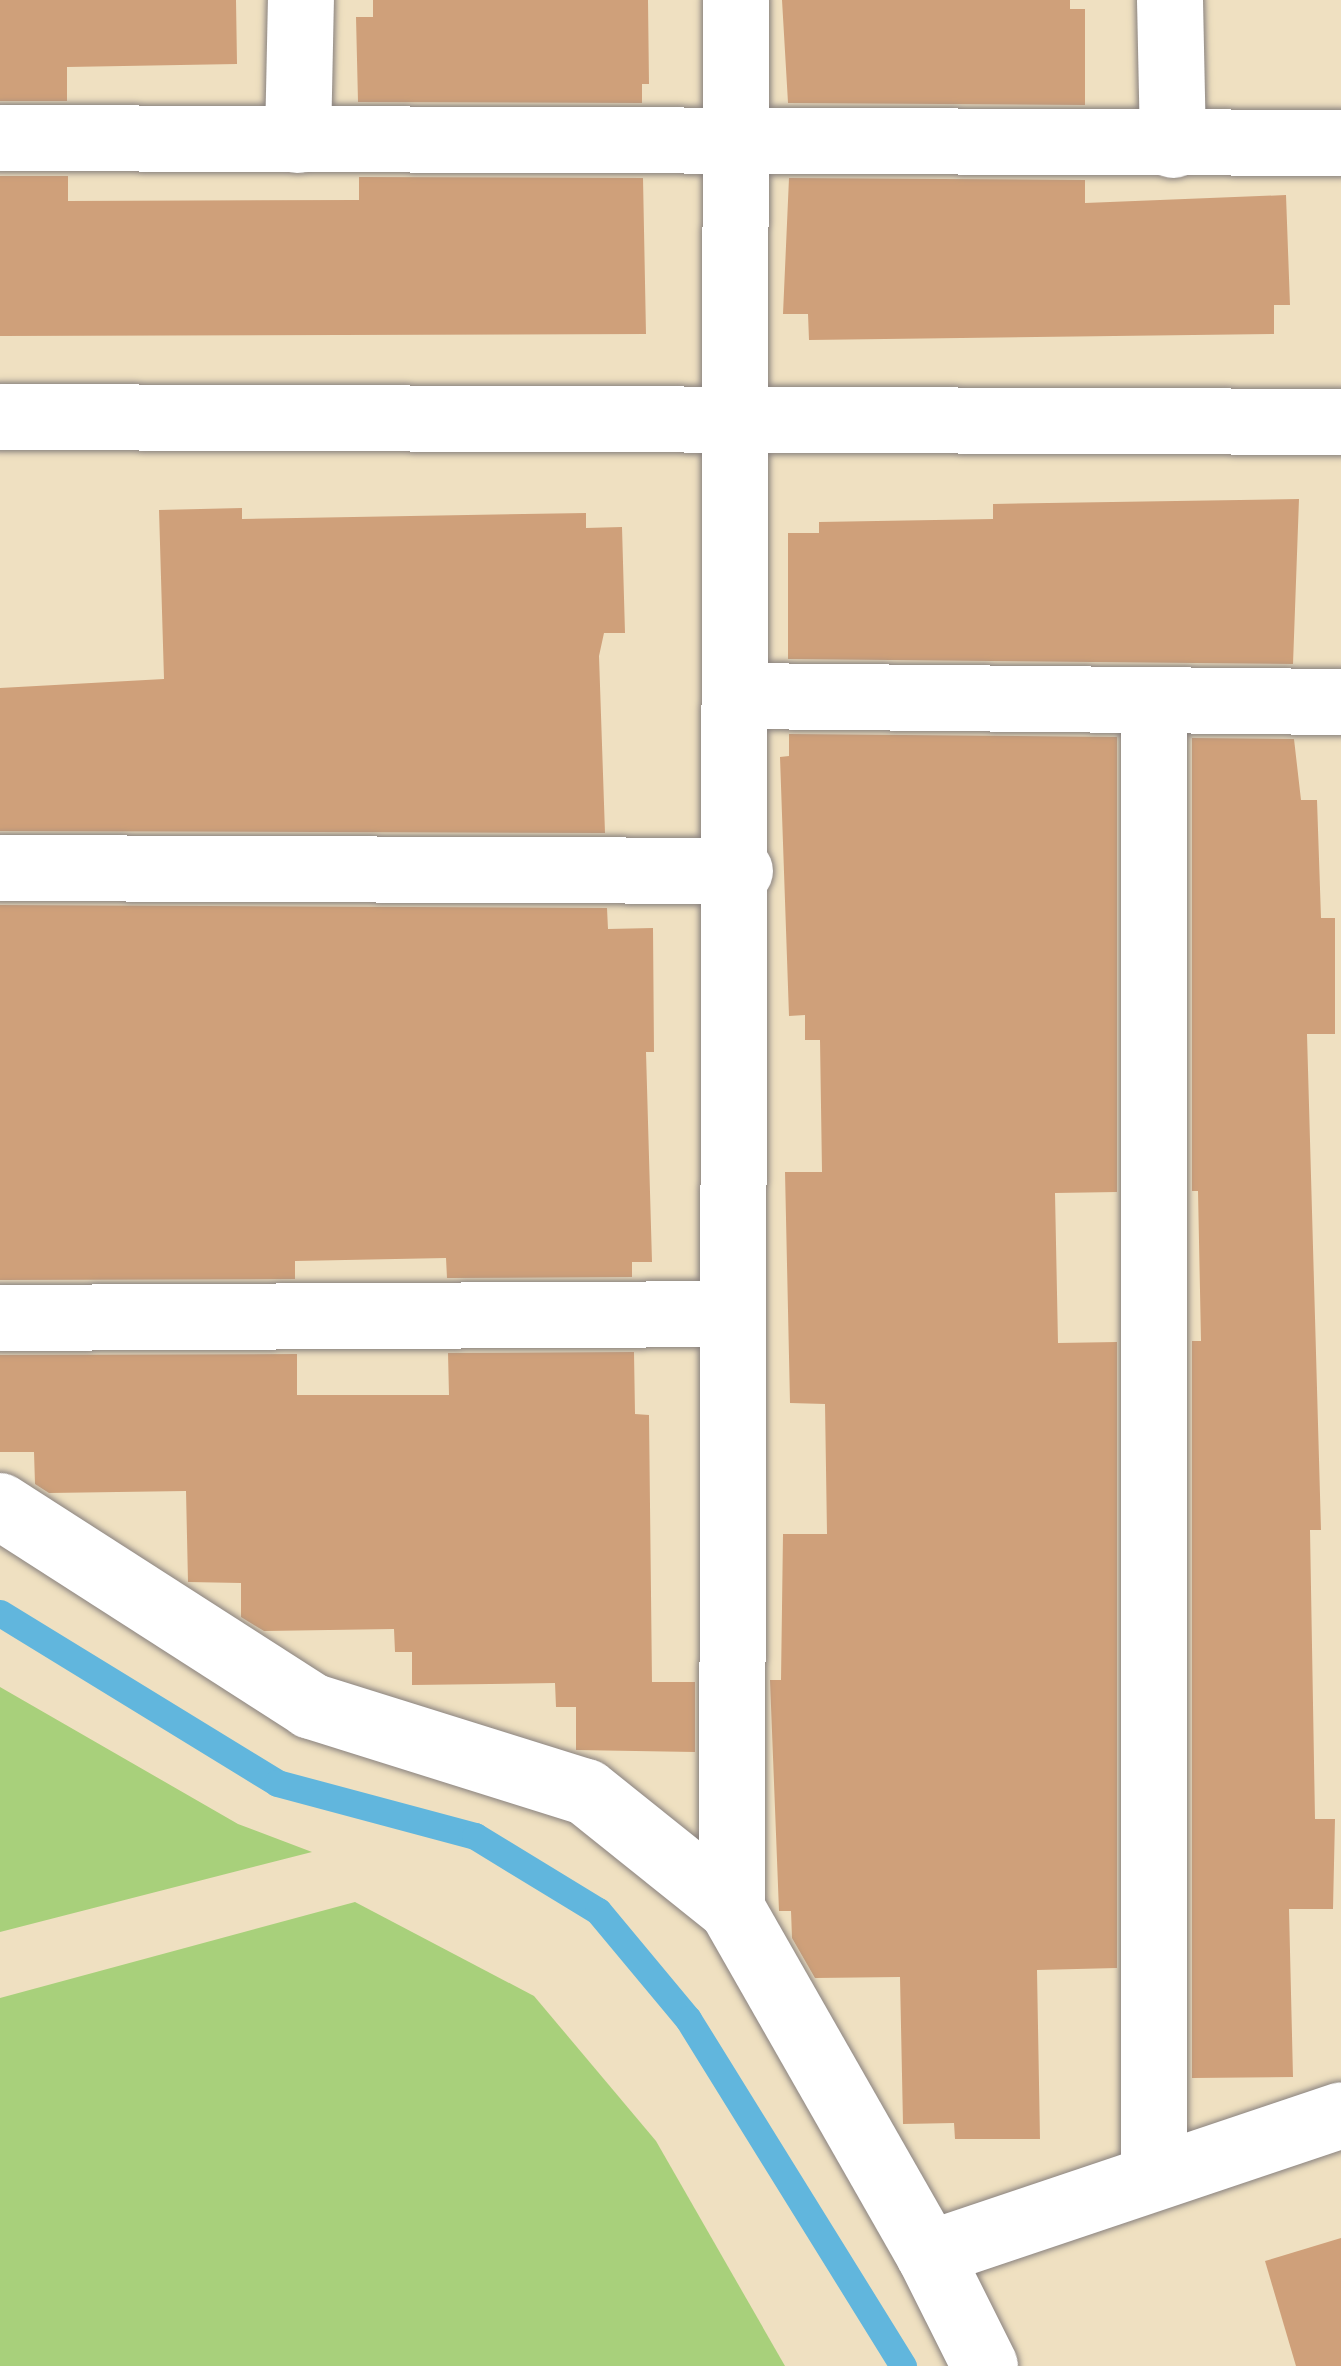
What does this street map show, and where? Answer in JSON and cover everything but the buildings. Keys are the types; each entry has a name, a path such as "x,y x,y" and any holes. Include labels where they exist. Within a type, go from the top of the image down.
{"street":[{"path":"298,140 301,0"},
{"path":"732,1909 732,1314 740,871 736,0"},
{"path":"1170,0 1173,145"},
{"path":"0,138 1341,142"},
{"path":"0,416 1341,422"},
{"path":"738,696 1154,704 1341,702"},
{"path":"1154,704 1154,2173"},
{"path":"0,868 740,871"},
{"path":"0,1318 732,1314"},
{"path":"0,1505 311,1706 586,1792 732,1909 929,2254 985,2366"},
{"path":"929,2254 1154,2173 1341,2115"}],"green space":[{"path":"0,1687 238,1824 312,1852 0,1932"},
{"path":"355,1902 534,1996 656,2141 785,2366 0,2366 0,1998"}],"waterway":[{"path":"0,1613 277,1783 475,1836 598,1911 688,2019 903,2366"}]}
